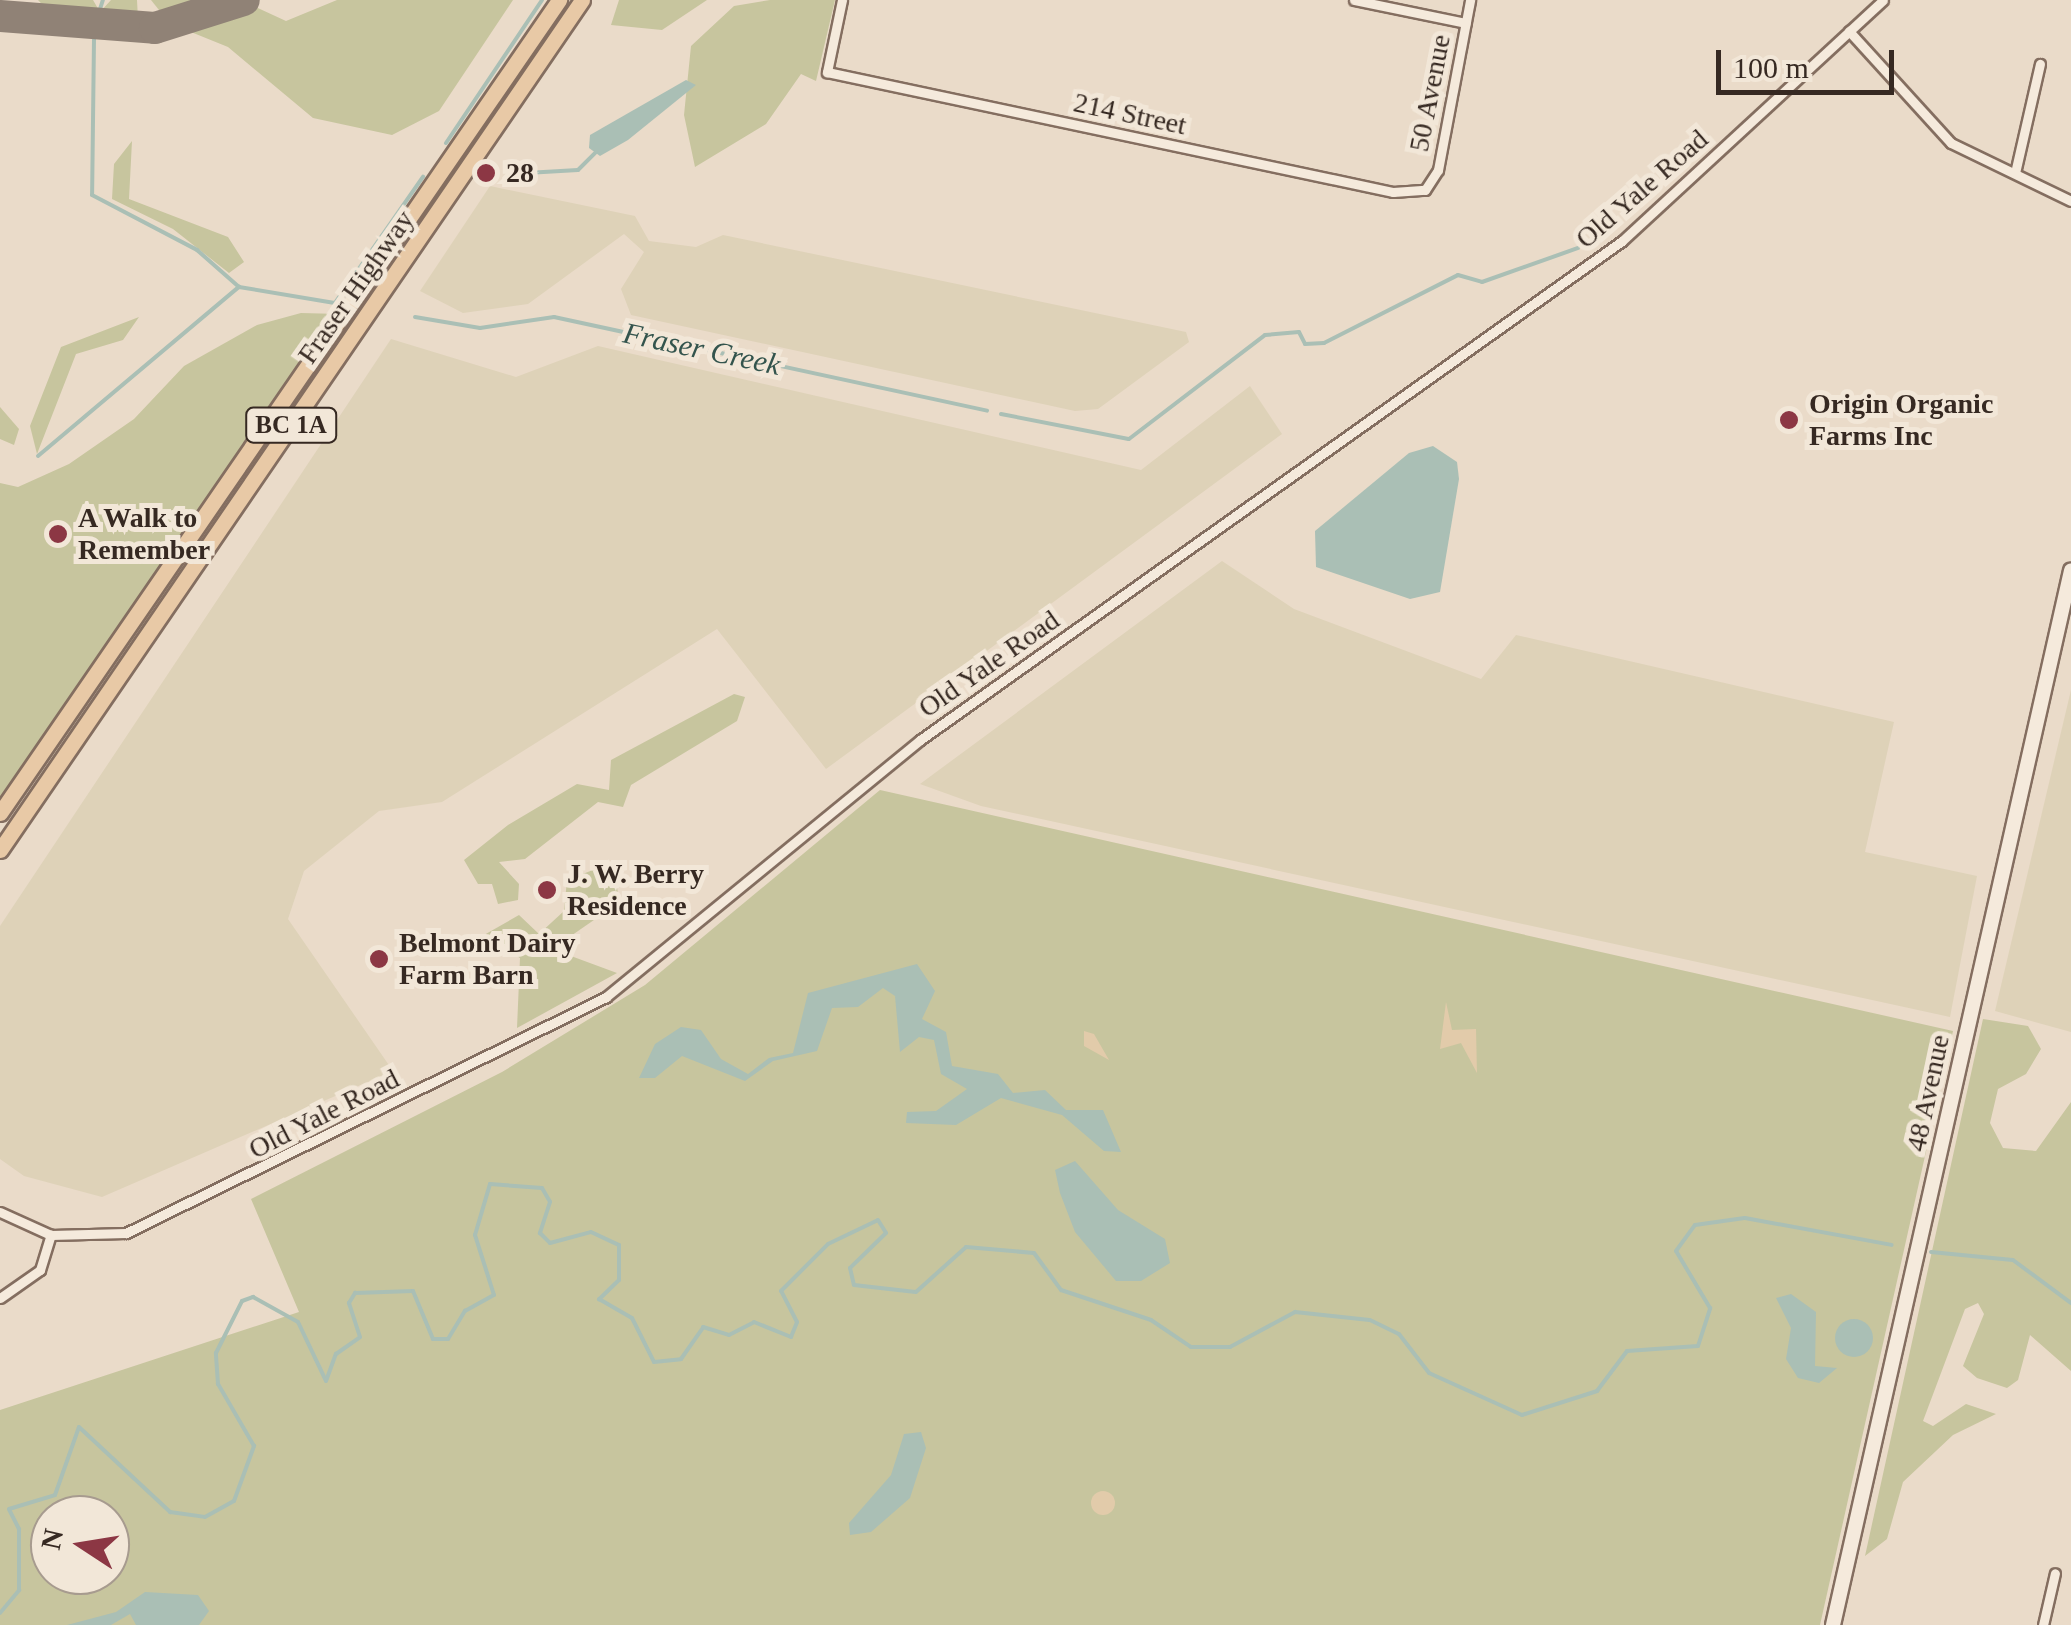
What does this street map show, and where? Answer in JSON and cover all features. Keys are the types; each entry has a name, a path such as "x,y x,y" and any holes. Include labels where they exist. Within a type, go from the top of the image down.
{"main road":[{"name":"Fraser Highway","path":"0,813 559,0"},
{"name":"Fraser Highway","path":"0,850 582,0"},
{"name":"48 Avenue","path":"1833,1625 2071,571"}],"street":[{"name":"214 Street","path":"842,0 827,72 1393,192 1424,190"},
{"path":"1354,0 1466,23"},
{"name":"50 Avenue","path":"1424,190 1438,170 1470,0"},
{"name":"Old Yale Road","path":"0,1212 51,1235 126,1233 606,996 920,740 1609,251 1883,0"},
{"path":"1849,31 1951,144 2071,201"},
{"path":"2015,174 2040,64"},
{"path":"0,1298 40,1270 51,1235"},
{"path":"2043,1625 2055,1573"}],"shaded area":[{"path":"38,0 93,0 100,12 111,0 137,0 138,19 55,18"},
{"path":"151,0 227,0 167,20"},
{"path":"337,0 513,0 439,111 392,135 313,118 228,47 186,30 251,5 286,21"},
{"path":"619,0 707,0 662,30 611,25"},
{"path":"770,0 835,0 816,81 801,74 766,124 695,167 684,115 691,46 734,6"},
{"path":"686,80 696,85 628,140 600,156 589,148 590,135"},
{"path":"132,141 129,199 228,237 244,262 229,273 173,229 112,199 114,164"},
{"path":"490,186 635,216 649,241 696,247 723,235 1186,332 1189,342 1098,409 1075,411 631,315 621,289 644,252 624,234 528,304 463,313 420,291"},
{"path":"301,313 340,314 0,811 0,483 18,487 69,464 134,419 184,366 257,325"},
{"path":"139,317 123,340 76,354 37,454 30,426 61,347"},
{"path":"391,339 516,377 598,346 1141,470 1250,386 1282,434 826,769 717,629 442,802 379,811 304,871 288,919 393,1071 102,1197 24,1176 0,1159 0,926"},
{"path":"0,407 19,429 14,445 0,439"},
{"path":"1433,446 1457,462 1459,479 1440,592 1410,599 1316,567 1315,531 1409,453"},
{"path":"1222,561 1294,609 1481,679 1516,635 1894,722 1865,852 1977,876 1950,1017 981,806 920,784"},
{"path":"2071,690 2071,1032 1995,1011"},
{"path":"734,694 745,697 737,721 631,785 623,807 598,802 525,859 499,862 519,884 518,900 498,904 492,884 478,884 464,860 508,825 577,784 609,790 611,760"},
{"path":"880,790 1953,1031 1820,1625 0,1625 0,1410 299,1312 251,1199 502,1072 645,985"},
{"path":"593,870 614,874 620,902 552,949 617,973 517,1028 520,958 484,935 519,915 539,934 564,911 567,880"},
{"path":"917,964 935,991 922,1019 946,1032 952,1066 998,1074 1013,1093 1045,1090 1066,1110 1103,1110 1121,1152 1104,1151 1062,1115 1001,1098 956,1125 906,1123 907,1112 936,1111 967,1089 941,1074 934,1040 919,1037 900,1052 895,996 883,988 858,1007 832,1008 817,1051 773,1061 745,1081 682,1056 655,1078 639,1078 655,1044 681,1027 701,1030 721,1059 748,1074 769,1058 793,1053 808,993"},
{"path":"1983,1019 2028,1026 2041,1049 2026,1074 1998,1089 1990,1123 2003,1148 2036,1151 2071,1102 2071,1371 2030,1335 2018,1380 2007,1388 1977,1378 1963,1366 1984,1314 1978,1303 1965,1309 1923,1421 1933,1426 1966,1404 1996,1414 1953,1435 1903,1482 1887,1539 1865,1556"},
{"path":"1075,1161 1118,1210 1165,1239 1170,1263 1141,1281 1116,1281 1075,1232 1060,1193 1055,1170"},
{"path":"1791,1294 1816,1312 1815,1366 1837,1368 1819,1383 1798,1378 1786,1359 1791,1328 1776,1298"},
{"path":"1854,1319 1867,1325 1873,1338 1867,1351 1854,1357 1841,1351 1835,1338 1841,1325"},
{"path":"921,1432 926,1448 910,1498 871,1532 850,1535 849,1523 891,1475 904,1434"},
{"path":"145,1592 198,1595 209,1611 199,1625 136,1625 130,1614 111,1625 67,1625 116,1612"}],"sand":[{"path":"1446,1002 1452,1030 1476,1029 1477,1073 1461,1043 1440,1049"},
{"path":"1084,1031 1094,1034 1109,1060 1084,1046"},
{"path":"1098,1491 1108,1491 1115,1503 1108,1515 1098,1515 1091,1508 1091,1498"}],"waterway":[{"path":"100,9 103,0"},
{"path":"446,143 542,0"},
{"path":"94,39 92,195 197,250 239,287"},
{"path":"509,174 578,170 596,152"},
{"name":"Fraser Creek","path":"38,456 239,287 335,303 423,177"},
{"name":"Fraser Creek","path":"1586,243 1605,236"},
{"name":"Fraser Creek","path":"1001,414 1129,439 1265,335 1299,332 1305,344 1324,343 1458,275 1482,282 1578,248"},
{"name":"Fraser Creek","path":"415,317 480,328 554,317 987,411"},
{"path":"0,1613 19,1590 19,1529 9,1509 55,1495 79,1427 170,1512 205,1517 234,1501 254,1446 218,1384 216,1353 242,1301 253,1297 298,1322 326,1381 336,1354 360,1337 349,1303 355,1293 413,1291 433,1339 448,1339 465,1311 494,1295 475,1235 490,1184 542,1188 550,1202 540,1233 550,1243 591,1232 619,1245 619,1280 599,1299 632,1318 654,1362 681,1359 703,1327 729,1335 754,1322 791,1337 797,1322 781,1291 828,1244 878,1220 886,1233 850,1268 854,1285 916,1292 966,1247 1034,1253 1061,1290 1151,1320 1191,1347 1230,1347 1295,1312 1370,1320 1399,1334 1429,1373 1522,1415 1597,1391 1627,1351 1698,1346 1710,1308 1676,1251 1695,1225 1745,1218 1892,1245"},
{"path":"1931,1252 2013,1260 2071,1303"}],"taxiway":[{"path":"0,16 155,28 244,0"}],"place":[{"name":"28","path":"486,173"},
{"name":"Origin Organic Farms Inc","path":"1789,420"},
{"name":"A Walk to Remember","path":"58,534"},
{"name":"J. W. Berry Residence","path":"547,890"},
{"name":"Belmont Dairy Farm Barn","path":"379,959"}]}
